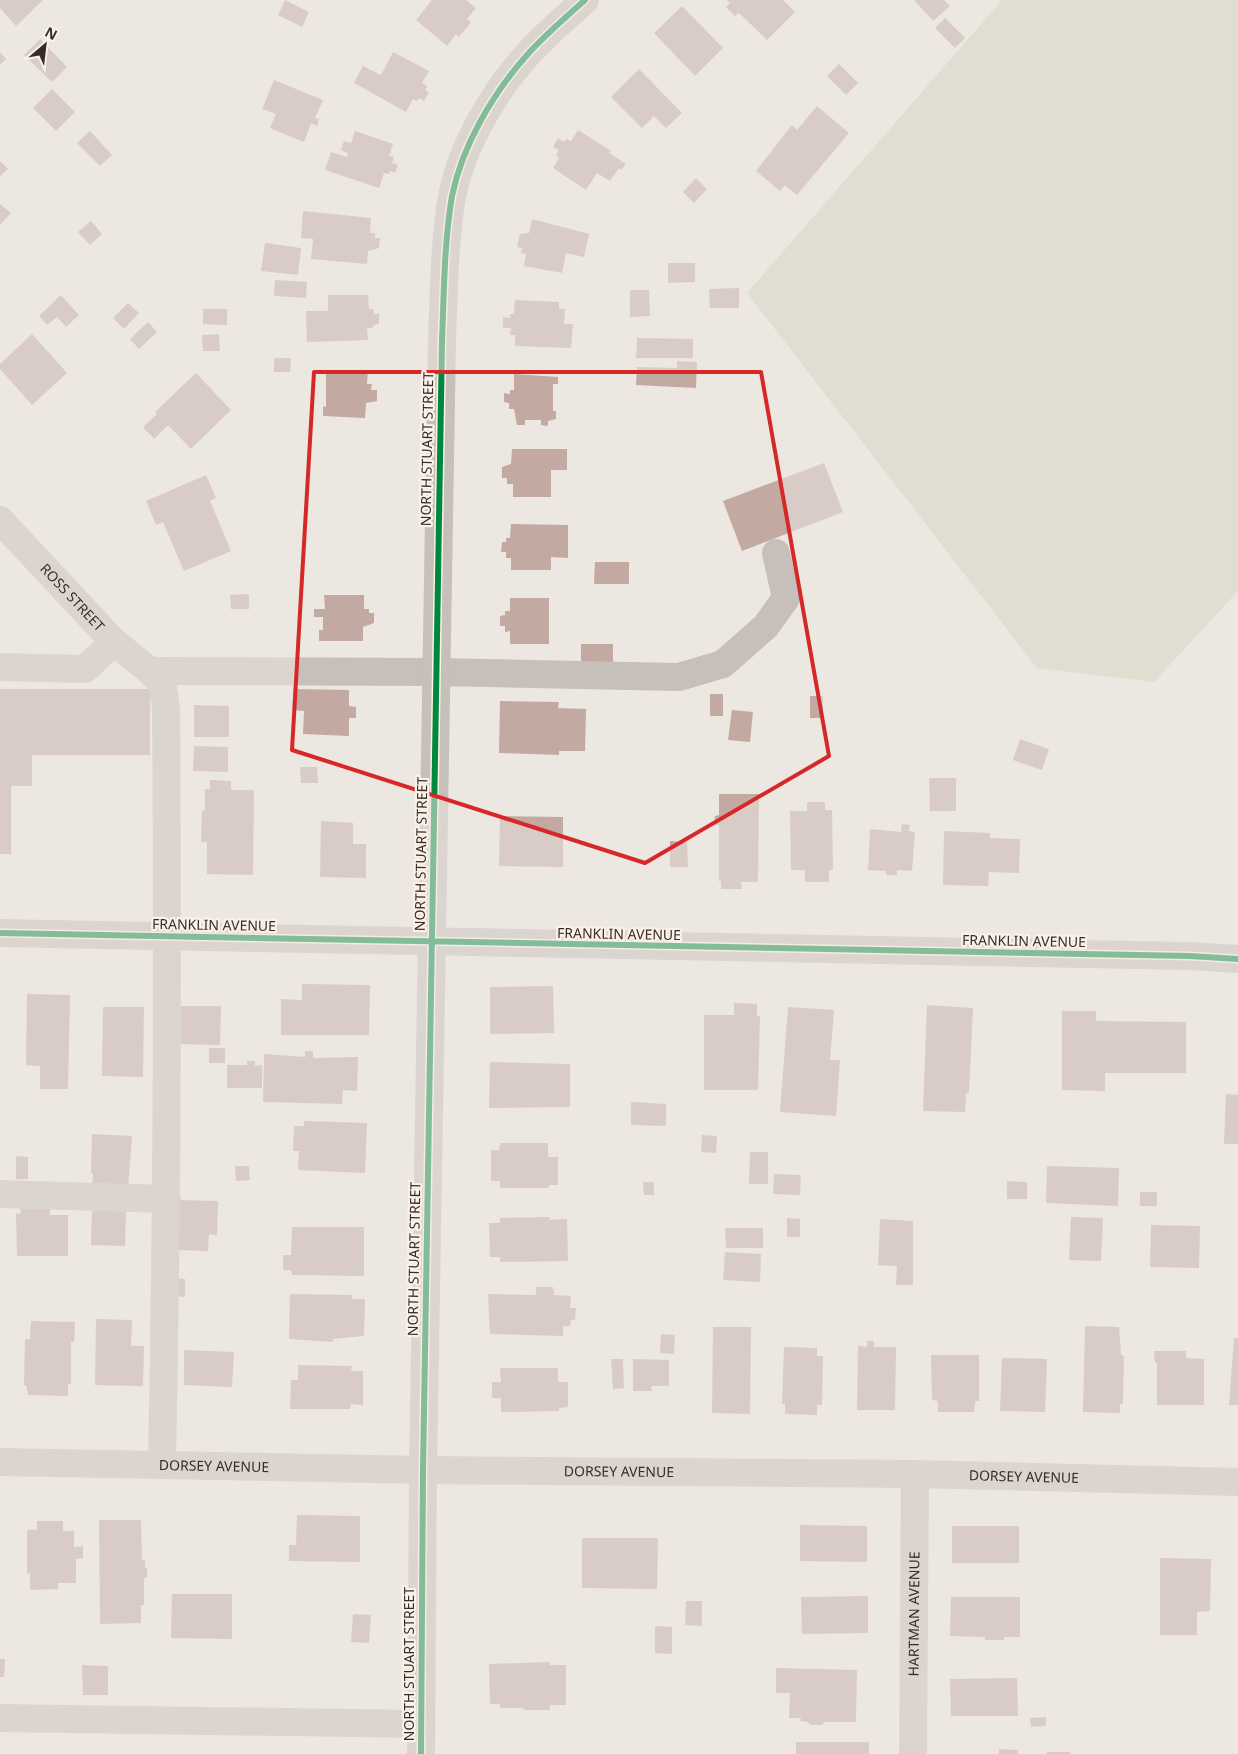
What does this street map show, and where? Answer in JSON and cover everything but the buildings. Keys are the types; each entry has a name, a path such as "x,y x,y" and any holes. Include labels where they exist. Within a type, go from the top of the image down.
{"street":[{"name":"NORTH STUART STREET","path":"421,1754 423,1470 431,943 442,341 448,234 453,195 461,163 497,96 526,56 585,0"},
{"name":"ROSS STREET","path":"0,520 114,642 162,683 166,707 169,937 162,1464"},
{"path":"150,671 437,672 679,677 723,664 766,626 786,598 776,553"},
{"path":"0,667 85,669 114,642"},
{"name":"FRANKLIN AVENUE","path":"0,933 1238,958"},
{"path":"0,1194 167,1199"},
{"name":"DORSEY AVENUE","path":"0,1462 423,1470 915,1474 1238,1482"},
{"name":"HARTMAN AVENUE","path":"913,1754 915,1474"},
{"path":"0,1718 421,1724"}],"highlighted area":[{"path":"314,372 761,372 829,756 645,863 292,750"}],"green space":[{"path":"1002,0 1238,0 1238,591 1154,682 1037,668 747,293"}],"cycle path":[{"path":"421,1754 423,1470 442,341 447,232 452,196 457,177 463,158 480,121 502,86 527,55 585,0"},
{"path":"0,933 1190,956 1238,959"}]}
